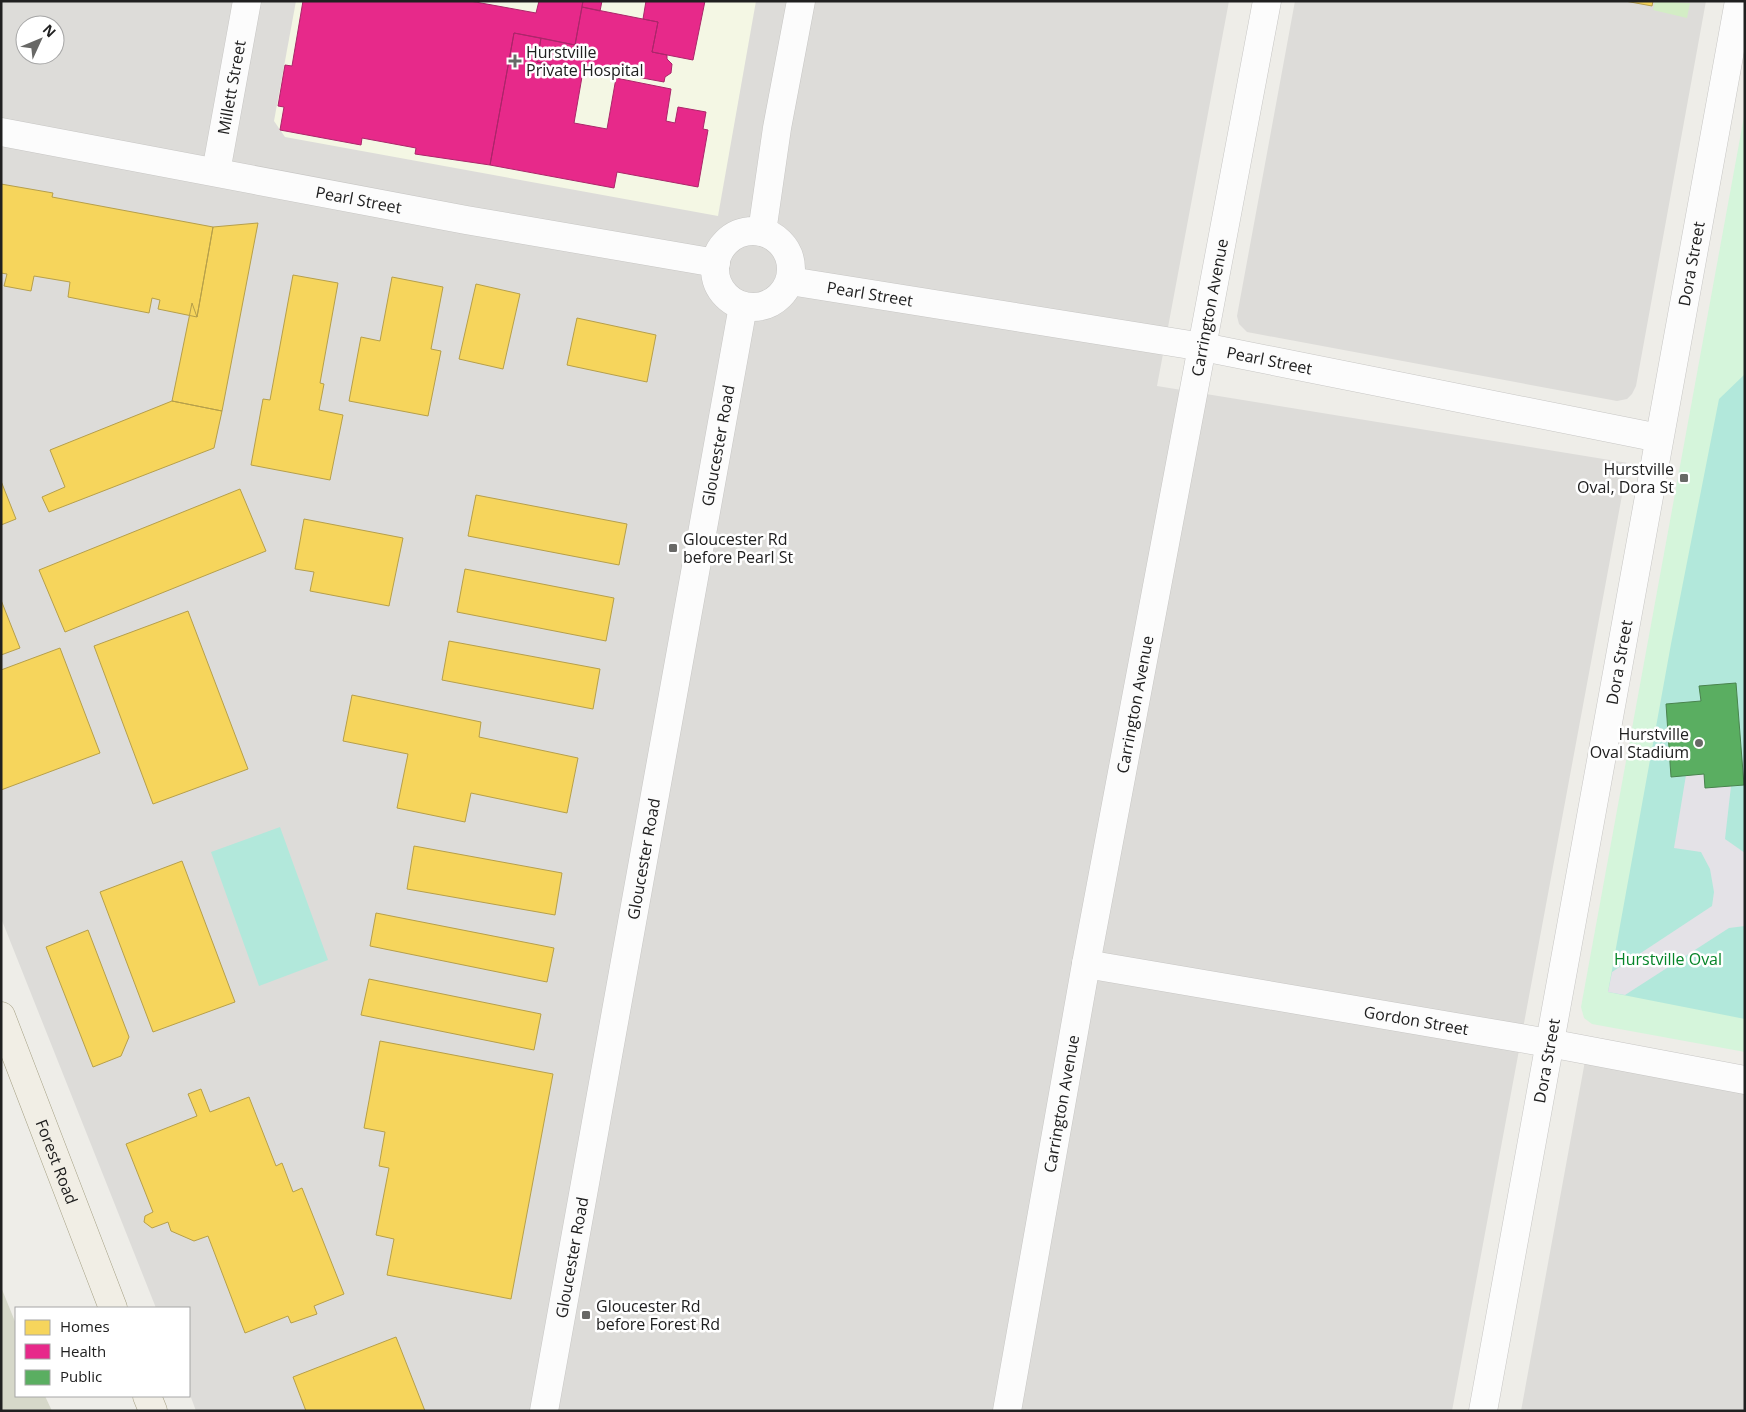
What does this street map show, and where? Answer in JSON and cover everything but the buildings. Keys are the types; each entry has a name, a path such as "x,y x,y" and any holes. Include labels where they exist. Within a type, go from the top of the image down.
{"main road":[{"name":"Forest Road","path":"1,1016 113,1307"},
{"path":"147,1397 153,1411"}],"street":[{"name":"Millett Street","path":"216,172 247,1"},
{"path":"762,232 777,128 801,1"},
{"name":"Carrington Avenue","path":"1008,1411 1086,964 1267,1"},
{"name":"Dora Street","path":"1482,1411 1738,1"},
{"name":"Pearl Street","path":"1,132 466,220 716,263"},
{"path":"750,231 762,232 774,237 789,256 791,268 790,281 776,300 766,305 755,307 743,306 733,301 719,285 716,263 720,251 738,234 750,231"},
{"name":"Pearl Street","path":"790,281 1203,347 1659,438"},
{"name":"Gloucester Road","path":"544,1411 743,306"},
{"name":"Gordon Street","path":"1086,964 1549,1043 1745,1080"}],"shaded area":[{"path":"1,1 1229,1 1157,386 1628,463 1452,1411 196,1411 190,1395 190,1307 156,1307 1,918"},
{"name":"Hurstville Private Hospital","path":"296,1 756,1 718,216 285,137 274,121"},
{"path":"1295,1 1706,1 1636,386 1627,399 1617,401 1247,332 1239,324 1237,316"},
{"path":"1704,774 1705,788 1731,786 1725,839 1745,853 1745,926 1729,928 1625,995 1608,992 1612,972 1712,906 1714,892 1710,869 1701,852 1674,848 1686,775"},
{"path":"1587,1050 1745,1080 1745,1411 1521,1411"},
{"path":"1,1287 15,1322 15,1397 45,1397 52,1411 1,1411"}],"green space":[{"path":"1655,1 1690,3 1687,18 1653,10"},
{"name":"Hurstville Oval Stadium","path":"1745,111 1745,1052 1592,1024 1584,1018 1581,1007"},
{"name":"Hurstville Oval Stadium","path":"1745,374 1745,1019 1608,992 1671,644 1719,399"},
{"path":"280,827 328,960 259,986 211,852"}],"place":[{"name":"Hurstville Private Hospital","path":"515,61"},
{"name":"Hurstville Oval, Dora St","path":"1684,478"},
{"name":"Gloucester Rd before Pearl St","path":"673,548"},
{"name":"Hurstville Oval Stadium","path":"1699,743"},
{"name":"Gloucester Rd before Forest Rd","path":"586,1315"}],"park label":[{"name":"Hurstville Oval","path":"1668,959"}]}
